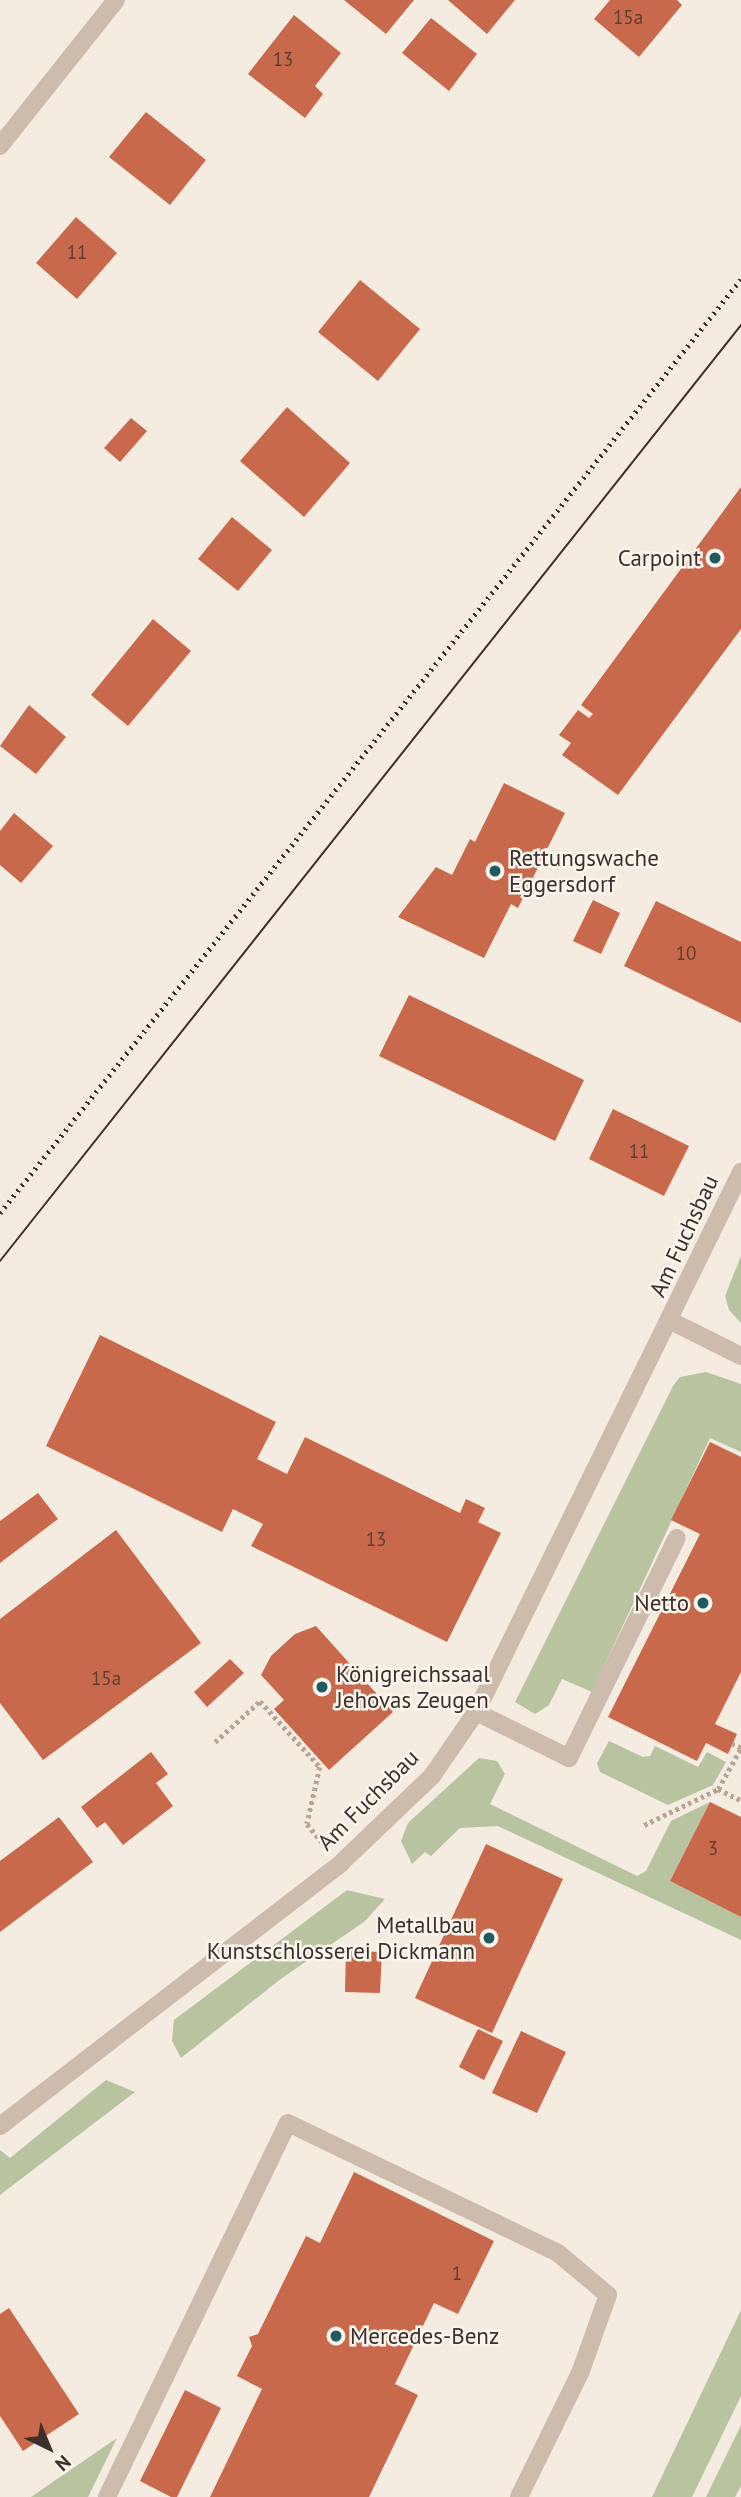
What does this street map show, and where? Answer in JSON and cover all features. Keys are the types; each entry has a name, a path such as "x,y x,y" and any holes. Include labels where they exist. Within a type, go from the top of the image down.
{"street":[{"path":"0,146 111,2"},
{"name":"Am Fuchsbau","path":"0,2126 341,1863 432,1776 476,1712 671,1321 741,1171"},
{"name":"Am Fuchsbau","path":"671,1321 741,1356"},
{"path":"476,1712 569,1758 677,1538"},
{"path":"107,2497 288,2123 558,2253 608,2295 580,2373 519,2497"}],"path":[{"path":"215,1742 260,1701 320,1767 307,1824 341,1863"},
{"path":"644,1825 718,1789 741,1749 732,1744"},
{"path":"718,1789 741,1800"}],"green space":[{"path":"741,1256 741,1323 729,1310 725,1296"},
{"path":"706,1372 741,1384 741,1452 710,1438 592,1692 562,1679 549,1705 535,1714 515,1702 673,1386 680,1377"},
{"path":"609,1741 643,1757 650,1756 655,1746 698,1767 707,1752 726,1762 713,1785 668,1805 600,1772 597,1763"},
{"path":"479,1758 497,1761 505,1774 490,1804 637,1876 646,1871 671,1821 710,1802 670,1881 741,1917 741,1940 498,1826 460,1828 431,1856 425,1852 412,1864 401,1841 408,1823"},
{"path":"347,1890 385,1899 364,1922 282,1978 181,2058 172,2041 174,2020"},
{"path":"106,2080 135,2092 0,2195 0,2150 10,2158"},
{"path":"741,2310 741,2396 692,2497 652,2497"},
{"path":"741,2425 741,2486 735,2497 706,2497"},
{"path":"117,2438 88,2497 31,2497"}],"building":[{"path":"344,0 414,0 386,34"},
{"path":"448,0 515,0 487,34"},
{"path":"610,0 677,0 682,5 639,57 594,19"},
{"path":"294,15 341,53 315,86 323,94 305,118 248,74"},
{"path":"431,18 477,54 449,91 402,53"},
{"path":"146,112 206,160 170,205 109,157"},
{"path":"76,217 117,253 77,299 36,263"},
{"path":"360,280 420,329 378,381 318,332"},
{"path":"287,407 350,463 304,517 240,461"},
{"path":"131,418 147,431 120,462 104,448"},
{"name":"Carpoint","path":"741,487 741,629 618,795 562,755 571,743 559,735 578,710 589,718 593,714 581,705"},
{"path":"232,517 272,550 238,591 198,559"},
{"path":"153,619 191,651 128,726 91,695"},
{"path":"29,705 66,737 36,774 0,746"},
{"name":"Rettungswache Eggersdorf","path":"504,783 565,813 518,908 511,904 484,958 398,917 436,867 452,875 470,839 475,842"},
{"path":"14,813 53,846 21,883 0,865 0,831"},
{"path":"593,900 620,913 601,954 573,941"},
{"path":"656,901 741,942 741,1023 624,966"},
{"path":"409,995 584,1080 555,1141 379,1056"},
{"path":"613,1109 689,1146 664,1196 589,1159"},
{"path":"100,1335 276,1422 257,1459 287,1474 305,1437 460,1513 466,1499 485,1508 478,1522 501,1533 447,1642 251,1546 263,1524 233,1509 222,1532 46,1446"},
{"name":"Netto","path":"710,1442 741,1457 741,1672 715,1724 737,1734 728,1754 706,1743 697,1761 608,1717 700,1534 671,1520"},
{"path":"38,1493 58,1519 0,1563 0,1521"},
{"path":"116,1530 201,1643 43,1760 0,1703 0,1619"},
{"name":"Königreichssaal Jehovas Zeugen","path":"316,1626 393,1712 329,1770 274,1709 284,1700 261,1675 271,1656 295,1634"},
{"path":"230,1659 244,1673 207,1707 194,1692"},
{"path":"151,1752 168,1774 156,1783 173,1806 123,1845 105,1822 97,1828 81,1807"},
{"path":"710,1802 741,1817 741,1917 670,1881"},
{"path":"59,1817 93,1862 0,1932 0,1861"},
{"name":"Metallbau Kunstschlosserei Dickmann","path":"486,1844 563,1879 492,2033 415,1998"},
{"path":"346,1951 382,1952 380,1993 345,1992"},
{"path":"478,2029 503,2041 484,2080 459,2067"},
{"path":"521,2031 566,2052 537,2113 492,2093"},
{"name":"Mercedes-Benz","path":"354,2172 494,2241 458,2314 434,2303 395,2384 418,2395 369,2497 210,2497 262,2389 237,2376 252,2346 249,2337 258,2334 306,2236 320,2243"},
{"path":"9,2308 79,2414 23,2451 0,2416 0,2314"},
{"path":"185,2390 221,2408 177,2497 171,2497 140,2481"}],"tram line":[{"path":"0,1261 741,325"}],"railway":[{"path":"0,1213 741,279"}],"place":[{"name":"Carpoint","path":"715,558"},
{"name":"Rettungswache Eggersdorf","path":"495,871"},
{"name":"Netto","path":"703,1603"},
{"name":"Königreichssaal Jehovas Zeugen","path":"322,1687"},
{"name":"Metallbau Kunstschlosserei Dickmann","path":"489,1938"},
{"name":"Mercedes-Benz","path":"336,2336"}]}
